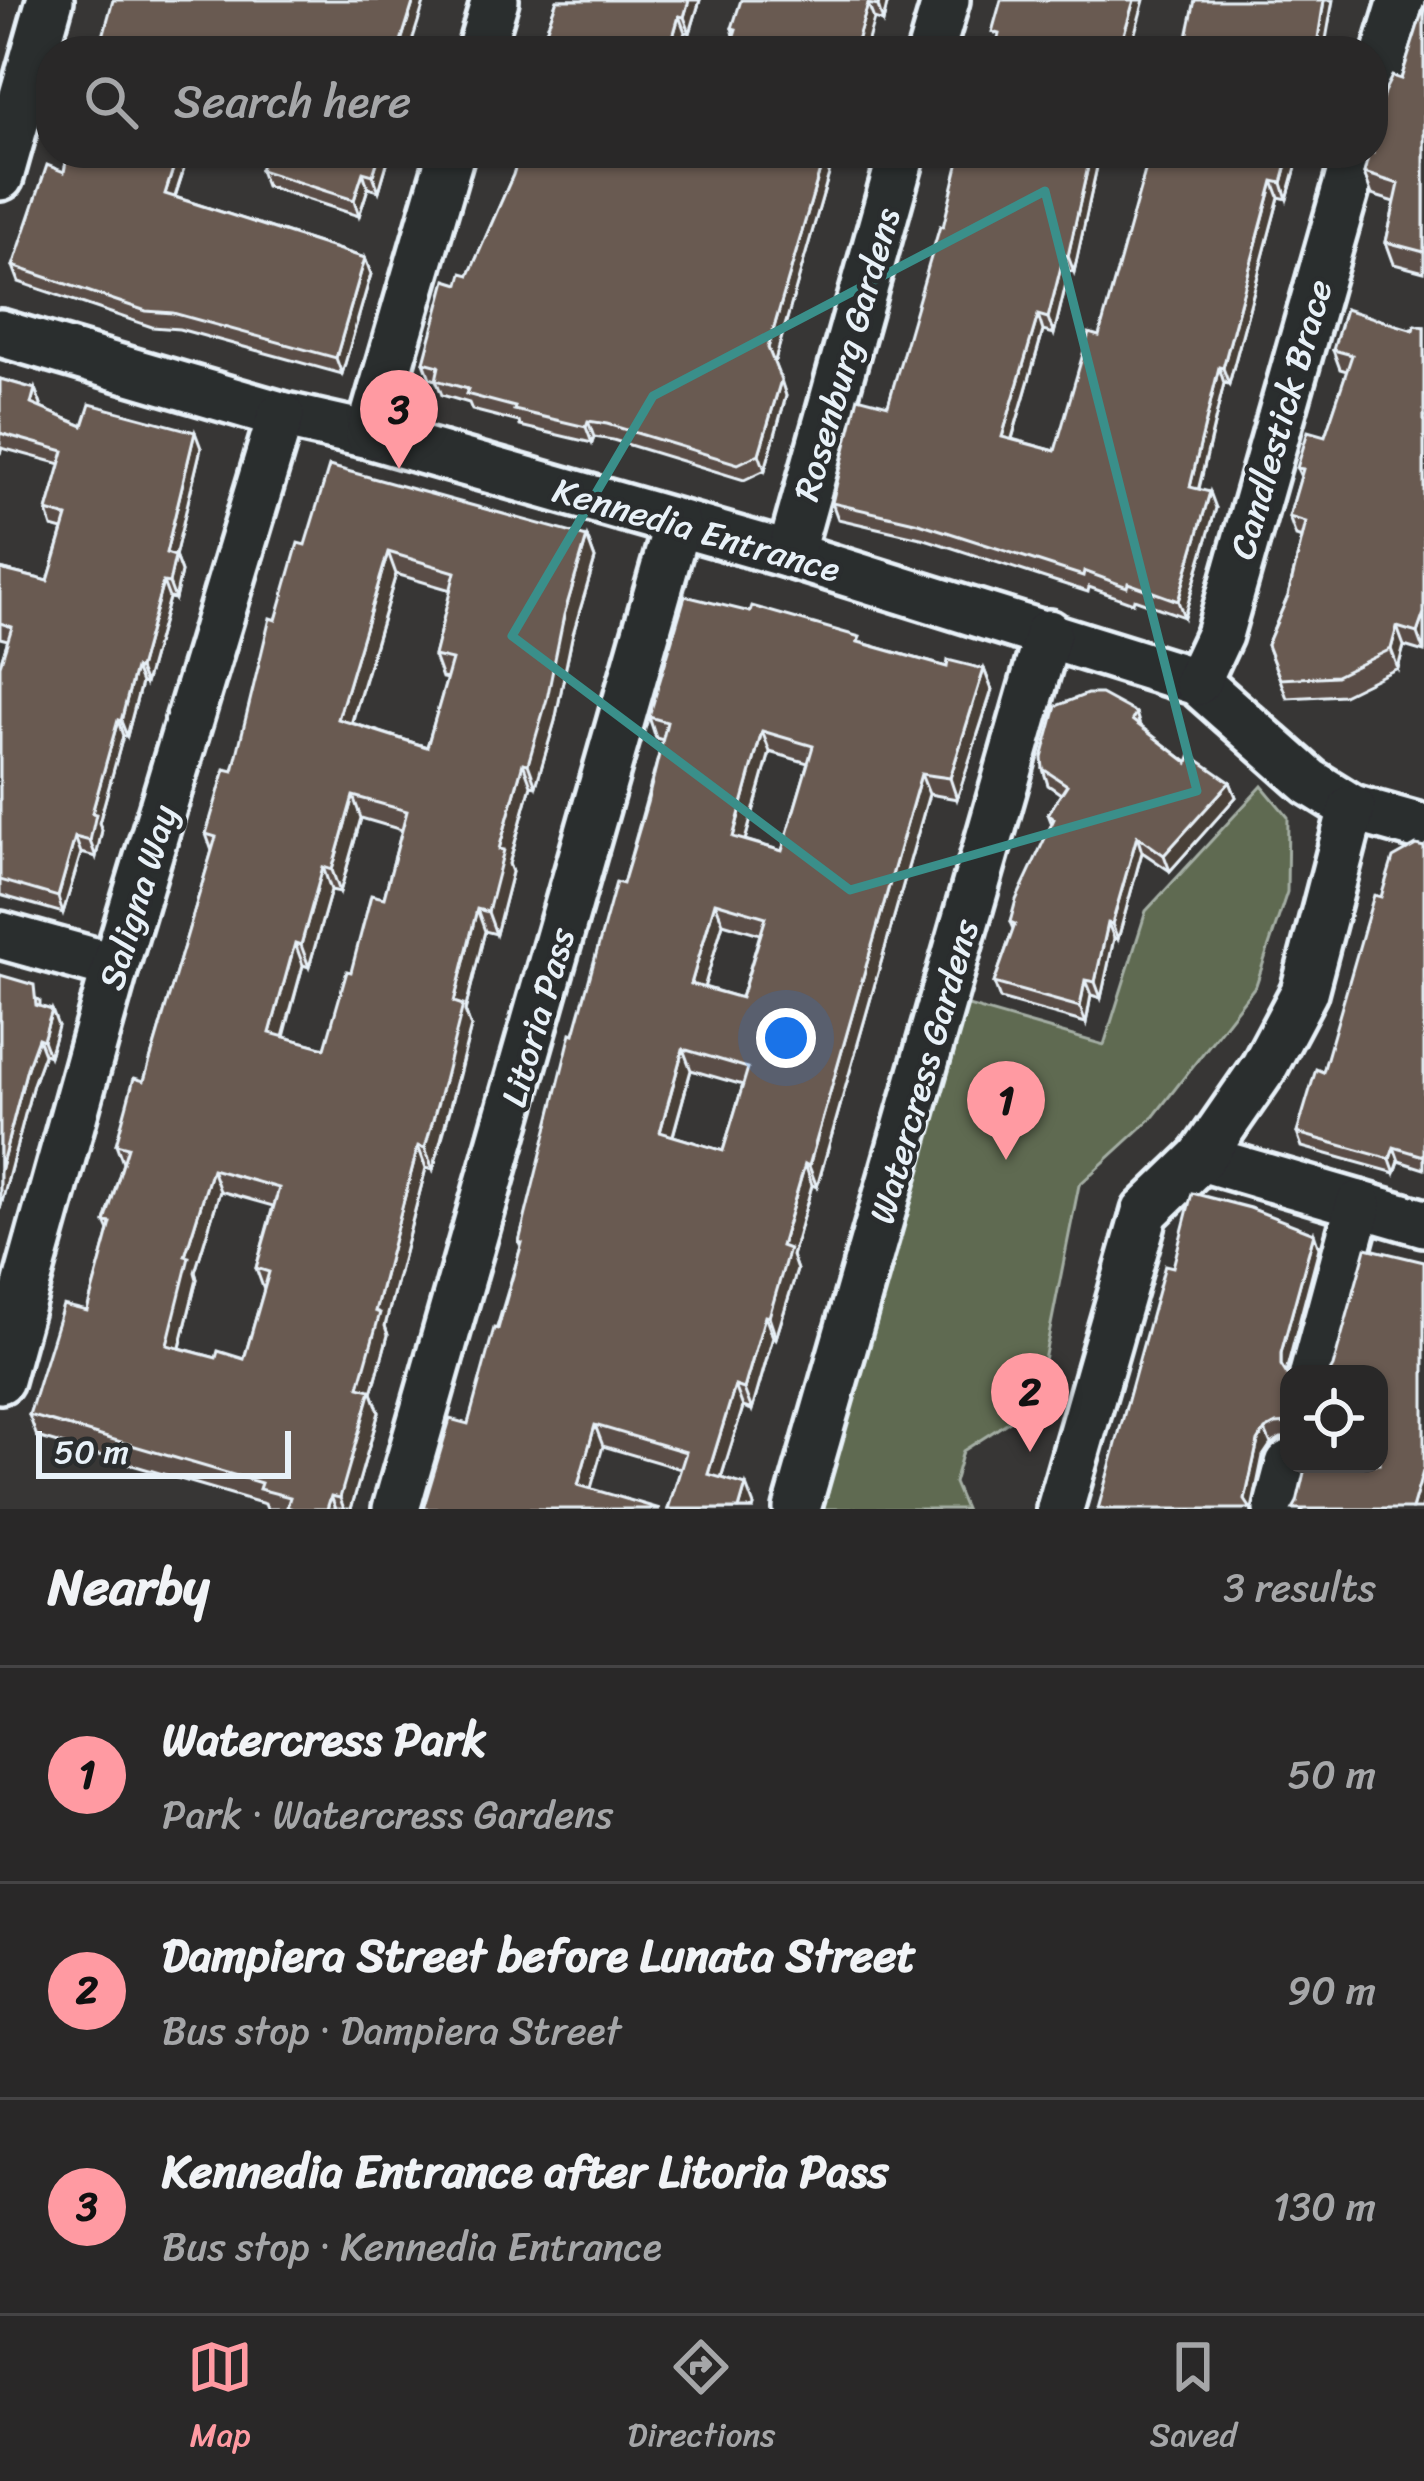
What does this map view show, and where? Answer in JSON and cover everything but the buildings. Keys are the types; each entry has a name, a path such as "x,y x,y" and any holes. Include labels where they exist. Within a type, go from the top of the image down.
{"street":[{"path":"40,36 50,0"},
{"path":"484,36 495,0"},
{"path":"935,36 946,0"},
{"path":"1388,46 1402,0"},
{"path":"0,177 36,50"},
{"path":"369,435 447,168"},
{"name":"Rosenburg Gardens","path":"790,555 898,168"},
{"name":"Candlestick Brace","path":"1197,682 1219,635 1352,168"},
{"name":"Kennedia Entrance","path":"0,333 790,555 1197,682 1310,782 1352,808 1424,828"},
{"name":"Saligna Way","path":"0,1380 115,967 281,415"},
{"name":"Litoria Pass","path":"396,1509 676,524"},
{"name":"Watercress Gardens","path":"797,1509 1048,633"},
{"path":"1060,1509 1145,1212 1202,1159 1264,1066 1304,992 1352,808"},
{"path":"0,935 115,967"},
{"path":"1202,1159 1424,1223"},
{"path":"1315,1365 1359,1204"},
{"path":"1277,1509 1287,1473"}],"highlighted area":[{"path":"1045,191 1197,791 850,890 512,636 653,396"}],"green space":[{"path":"1262,786 1288,817 1287,892 1256,985 1154,1116 1079,1185 1035,1405 963,1451 954,1483 965,1509 809,1509 965,1005 1104,1045 1146,911"}],"place":[{"name":"Kennedia Entrance after Litoria Pass","path":"399,469"},
{"name":"Watercress Park","path":"1006,1160"},
{"name":"Dampiera Street before Lunata Street","path":"1030,1452"}]}
